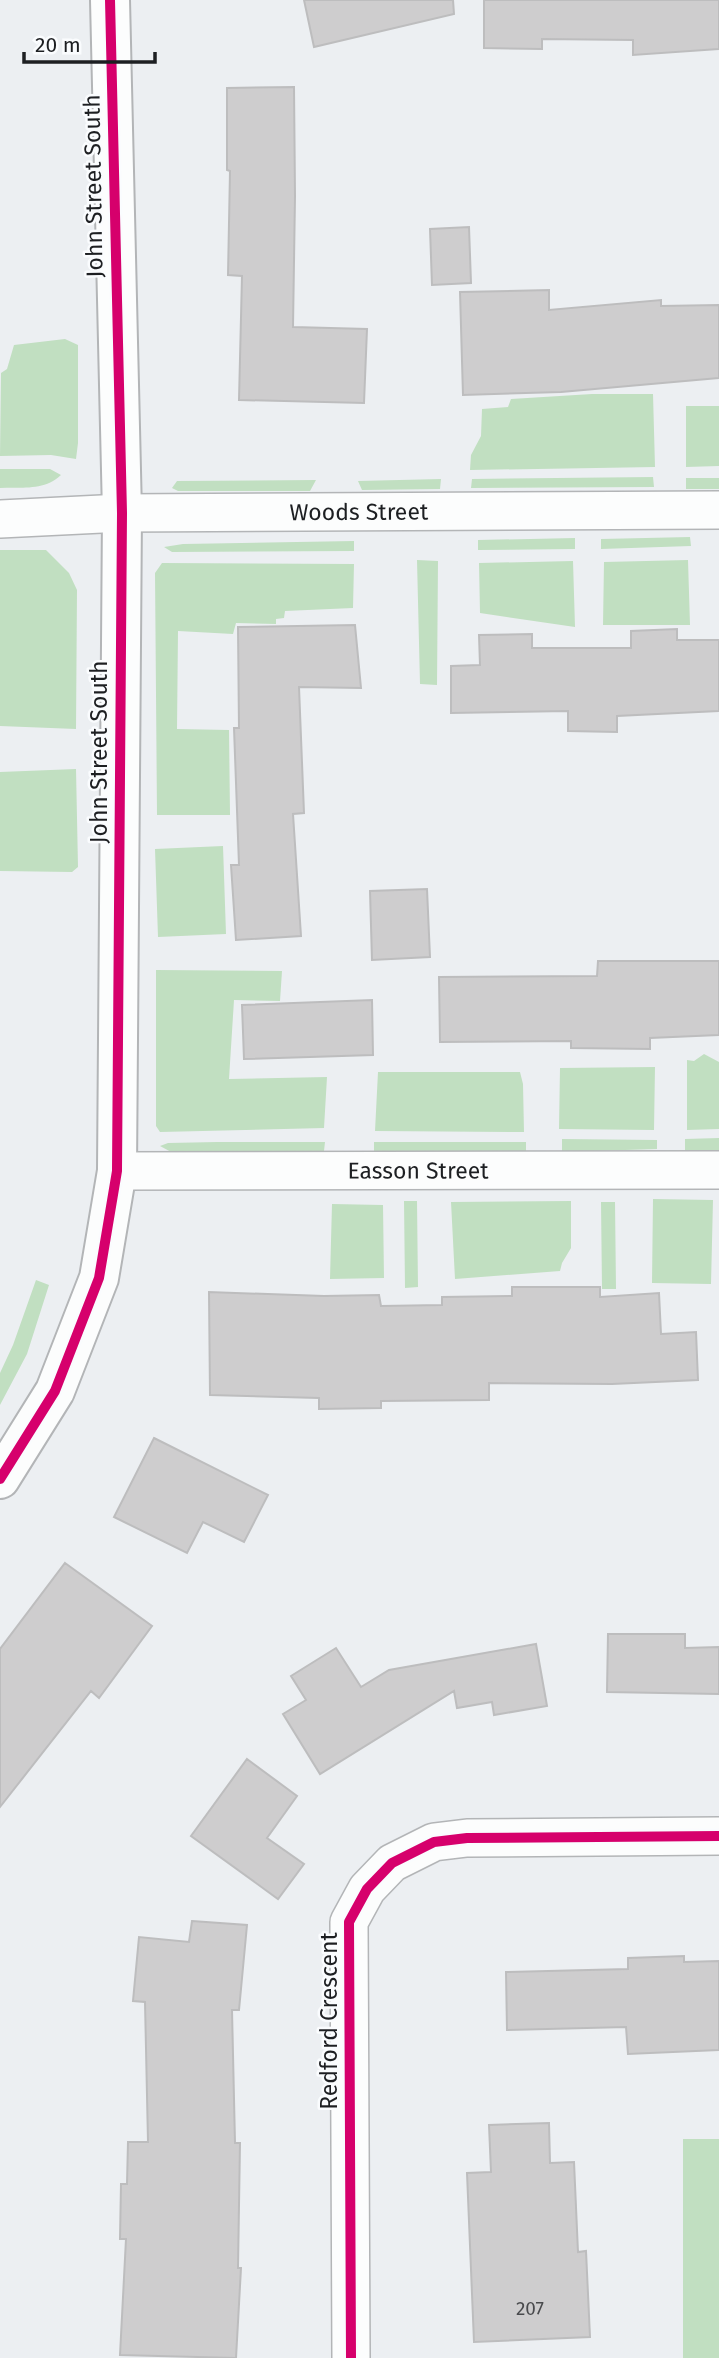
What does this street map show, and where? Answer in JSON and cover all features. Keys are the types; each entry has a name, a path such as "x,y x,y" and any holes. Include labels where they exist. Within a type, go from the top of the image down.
{"street":[{"name":"John Street South","path":"0,1479 55,1391 99,1278 117,1171 122,513 110,0"},
{"name":"Woods Street","path":"0,519 122,513 719,510"},
{"name":"Easson Street","path":"117,1171 719,1170"},
{"name":"Redford Crescent","path":"351,2358 349,1922 368,1889 392,1863 433,1842 467,1838 719,1836"}],"green space":[{"path":"65,339 78,345 76,459 51,455 0,456 1,373 7,369 14,345"},
{"path":"592,394 653,394 655,467 470,470 471,455 481,436 482,409 508,407 511,399"},
{"path":"686,406 719,406 719,466 686,467"},
{"path":"0,469 50,469 61,475 47,484 0,488"},
{"path":"653,477 654,487 471,488 472,479"},
{"path":"686,478 719,478 719,489 686,489"},
{"path":"441,479 440,489 362,490 358,481"},
{"path":"316,480 310,491 178,491 172,488 177,481"},
{"path":"690,537 691,546 601,549 601,539"},
{"path":"575,538 575,549 478,550 478,540"},
{"path":"354,541 354,551 172,552 164,547 183,544"},
{"path":"0,550 46,550 69,573 77,590 76,729 0,726"},
{"path":"417,560 438,561 437,685 420,684"},
{"path":"688,560 690,625 603,625 604,562"},
{"path":"573,561 575,627 480,613 479,563"},
{"path":"162,563 354,564 353,608 285,611 284,618 276,619 276,624 236,623 233,634 178,631 177,729 229,730 230,815 157,815 155,573"},
{"path":"76,769 78,867 72,872 0,871 0,772"},
{"path":"223,846 226,934 158,937 155,849"},
{"path":"156,970 282,971 280,1001 234,1000 229,1079 327,1077 324,1128 160,1132 156,1126"},
{"path":"704,1054 719,1062 719,1129 687,1130 687,1060 694,1061"},
{"path":"655,1067 654,1130 559,1129 560,1068"},
{"path":"378,1072 520,1072 523,1084 524,1132 375,1131"},
{"path":"719,1138 719,1150 685,1151 685,1139"},
{"path":"562,1139 657,1140 657,1149 562,1152"},
{"path":"325,1142 324,1151 173,1153 160,1146 168,1143"},
{"path":"374,1142 526,1142 526,1152 374,1154"},
{"path":"653,1199 713,1200 711,1284 652,1283"},
{"path":"404,1201 417,1201 418,1287 405,1288"},
{"path":"571,1201 571,1248 560,1271 455,1279 451,1202"},
{"path":"601,1202 615,1202 616,1289 602,1289"},
{"path":"332,1204 383,1205 384,1278 330,1279"},
{"path":"36,1280 49,1285 27,1354 0,1405 0,1373"},
{"path":"683,2139 719,2139 719,2358 683,2358"}],"building":[{"path":"304,0 453,0 454,14 314,47"},
{"path":"484,0 719,0 719,49 633,55 633,40 542,39 542,49 484,48"},
{"path":"294,87 293,327 367,329 364,403 239,400 242,276 228,275 230,171 227,170 227,88"},
{"path":"469,227 471,283 432,285 430,229"},
{"path":"549,290 549,310 661,300 661,306 719,305 719,378 561,392 463,395 460,292"},
{"path":"355,625 361,688 299,687 304,813 293,814 301,936 236,940 231,865 239,865 234,728 239,728 238,627"},
{"path":"677,629 677,640 719,640 719,711 617,716 617,732 568,731 568,711 451,713 451,666 480,665 479,635 532,634 532,648 631,648 631,631"},
{"path":"427,889 430,957 372,960 370,891"},
{"path":"598,961 719,961 719,1035 650,1038 650,1049 571,1048 571,1041 440,1042 439,977 597,976"},
{"path":"372,1000 373,1055 244,1059 242,1005"},
{"path":"512,1287 600,1287 600,1297 659,1293 661,1334 696,1332 698,1380 612,1384 489,1383 489,1400 381,1401 381,1408 319,1409 319,1398 210,1395 209,1292 379,1295 381,1306 442,1305 442,1297 512,1296"},
{"path":"154,1438 268,1495 244,1542 203,1522 187,1553 114,1517"},
{"path":"65,1563 152,1626 99,1698 91,1691 0,1807 0,1649"},
{"path":"608,1634 685,1634 685,1648 719,1647 719,1694 607,1692"},
{"path":"536,1644 547,1706 494,1715 492,1702 457,1708 454,1691 320,1774 283,1714 306,1700 291,1676 336,1648 361,1687 389,1670"},
{"path":"247,1759 297,1796 267,1838 304,1864 278,1899 191,1836"},
{"path":"192,1921 247,1925 239,2010 232,2010 235,2143 240,2143 238,2268 241,2268 236,2358 120,2355 126,2239 120,2239 121,2184 127,2184 128,2142 148,2142 145,2002 133,2001 139,1937 189,1942"},
{"path":"684,1956 684,1962 719,1961 719,2050 628,2054 626,2027 507,2030 506,1972 628,1969 628,1958"},
{"path":"549,2123 550,2163 574,2162 578,2252 586,2251 590,2337 474,2342 467,2173 491,2172 489,2125"}],"cycle path":[{"path":"0,1479 55,1391 99,1278 117,1171 122,513 110,0"},
{"path":"351,2358 349,1922 367,1889 392,1863 434,1842 467,1838 719,1836"}]}
